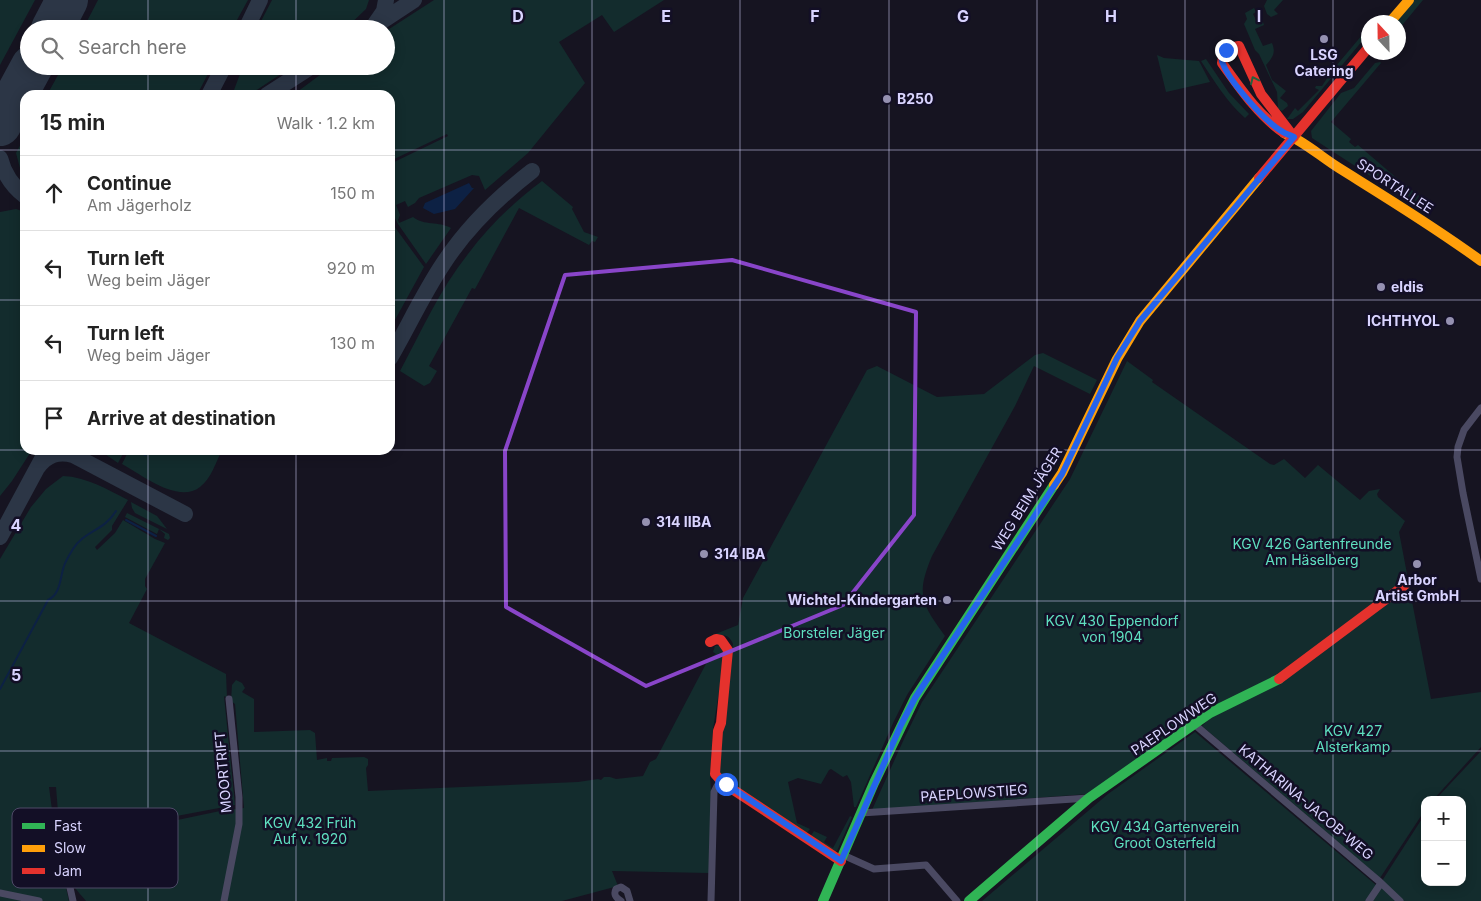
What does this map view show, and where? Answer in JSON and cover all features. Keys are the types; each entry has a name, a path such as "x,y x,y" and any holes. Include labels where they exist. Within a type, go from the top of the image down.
{"street":[{"path":"1396,15 1409,0"},
{"path":"1240,46 1261,94 1294,137 1284,133 1272,123 1238,87 1222,63 1223,54 1226,50 1240,46"},
{"name":"WEG BEIM JÄGER","path":"823,901 861,813 915,698 1062,474 1117,358 1140,321 1361,56"},
{"name":"SPORTALLEE","path":"1294,137 1440,231 1481,261"},
{"path":"1481,408 1464,430 1458,447 1457,457 1481,579"},
{"name":"PAEPLOWWEG","path":"969,901 1089,798 1210,713 1279,679 1294,669 1405,585"},
{"path":"710,642 718,638 722,639 728,650 721,723 718,730 715,774 723,783 842,858 874,869 926,865 957,901"},
{"name":"MOORTRIFT","path":"224,901 240,824 229,699"},
{"name":"KATHARINA-JACOB-WEG","path":"1194,724 1400,901"},
{"path":"712,901 714,792 717,786 723,783"},
{"name":"PAEPLOWSTIEG","path":"861,813 1089,798"},
{"path":"1369,901 1381,883"},
{"path":"621,901 616,898 615,894 616,889 621,887 627,891 630,901"},
{"path":"70,888 73,901"},
{"path":"0,893 39,901"}],"highlighted area":[{"path":"732,260 916,312 914,515 843,605 646,686 506,607 505,451 565,275"}],"green space":[{"path":"0,0 35,0 24,20 20,20 20,28 0,65"},
{"path":"98,0 248,0 237,20 88,20"},
{"path":"272,0 369,0 366,9 354,20 262,20"},
{"path":"434,0 664,0 614,32 602,15 559,42 585,83 528,153 485,190 479,176 472,175 419,198 408,207 405,201 396,205 400,215 399,223 413,217 422,222 451,228 426,264 395,218 395,162 448,136 447,134 395,159 395,90 300,90 320,75 395,75 395,25"},
{"path":"1267,0 1283,0 1274,10 1278,14 1271,17 1267,14 1264,6"},
{"path":"1413,0 1423,0 1406,21 1406,15 1400,15"},
{"path":"1254,8 1256,12 1253,14 1258,24 1263,22 1264,25 1255,29 1263,46 1272,43 1274,50 1266,65 1272,80 1286,91 1280,98 1288,106 1282,111 1278,109 1277,92 1244,24 1247,19 1245,13"},
{"path":"1361,36 1361,42 1303,112 1293,119 1287,119 1295,108 1298,111 1319,90 1315,88 1316,86 1322,86 1331,72 1338,67 1336,66"},
{"path":"1157,55 1164,58 1199,61 1210,82 1166,92"},
{"path":"1206,59 1229,93 1249,114 1245,118 1227,98 1201,61"},
{"path":"1380,62 1331,122 1351,139 1349,142 1355,147 1358,145 1399,180 1397,183 1403,188 1406,185 1424,200 1418,207 1312,138 1311,131 1341,93 1354,88 1375,63"},
{"path":"58,75 207,75 200,90 50,90"},
{"path":"240,75 279,75 257,90 234,90"},
{"path":"20,145 20,168 16,153"},
{"path":"542,181 573,207 572,209 584,232 598,237 595,242 592,241 589,245 519,208 475,289 472,288 429,366 437,371 430,383 424,386 400,371 431,311 458,267 493,224"},
{"path":"16,209 20,210 20,455 29,455 0,496 0,212"},
{"path":"395,227 424,267 395,320"},
{"name":"Borsteler Jäger","path":"1043,353 1097,380 1090,394 1034,366 1015,406 932,556 924,580 924,598 926,606 945,636 907,695 856,807 854,807 851,782 847,775 843,777 831,769 821,784 798,778 788,782 797,823 810,829 806,834 717,775 733,644 728,637 723,635 713,637 713,635 738,625 743,598 867,370 877,366 937,397 984,394 1035,355"},
{"name":"KGV 430 Eppendorf von 1904","path":"1127,361 1153,380 1152,382 1270,464 1274,465 1284,459 1305,478 1318,465 1360,500 1369,491 1380,489 1377,494 1378,497 1405,521 1399,532 1408,579 1294,666 1088,794 872,810 922,702 1070,479"},
{"path":"106,455 122,455 118,463"},
{"path":"126,455 220,455 204,484 191,491 181,492 160,486 122,464"},
{"name":"KGV 432 Früh Auf v. 1920","path":"63,476 72,477 88,481 128,500 112,526 112,530 95,547 97,550 115,533 123,520 165,543 145,579 147,589 129,623 226,674 227,698 224,696 235,805 178,816 178,808 58,808 56,787 49,787 52,808 12,808 12,888 66,888 69,901 0,901 0,559 31,507 46,489"},
{"path":"131,502 157,516 167,529 135,513"},
{"path":"127,513 159,529 157,534 125,517"},
{"path":"159,529 169,534 170,538 168,540 164,538 165,534"},
{"name":"KGV 427 Alsterkamp","path":"1409,586 1431,699 1481,692 1481,747 1437,796 1421,796 1421,816 1380,878 1202,726 1212,716 1281,681"},
{"name":"KGV 432 Früh Auf v. 1920","path":"723,645 726,648 713,729 710,777 712,803 709,873 612,871 618,886 562,901 86,901 75,888 178,888 178,820 244,808 235,704 231,701 232,685 236,680 242,683 245,688 242,692 254,699 254,732 310,730 315,733 317,760 327,758 327,761 331,761 332,758 364,757 368,759 366,768 368,791 578,782 601,780 604,777 616,779 643,776 650,762 656,759 709,658 716,654 713,652 715,646"},
{"name":"KGV 434 Gartenverein Groot Osterfeld","path":"1195,732 1376,885 1366,901 982,901 1108,794"},
{"path":"1481,751 1481,901 1369,901 1421,820 1421,886 1466,886 1466,796 1439,796"},
{"path":"850,816 852,817 837,851 810,837 814,831 827,837 824,842 833,848"}],"water":[{"path":"469,183 474,188 455,209 434,214 423,208 425,203"}],"waterway":[{"path":"0,689 48,600 58,590 65,564 73,549 83,538 106,523 116,511"},
{"path":"126,520 156,536"}],"taxiway":[{"path":"250,20 260,0"},
{"path":"378,20 384,11 386,0"},
{"path":"384,20 414,0"},
{"path":"212,90 219,75"},
{"path":"275,90 298,75"},
{"path":"0,129 2,122"},
{"path":"0,158 9,179 20,192"},
{"path":"395,349 452,250 483,214 532,171"},
{"path":"38,467 53,455"},
{"path":"73,455 185,514"},
{"path":"0,537 42,459"}],"runway":[{"path":"57,20 67,0"},
{"path":"0,125 27,75"}],"traffic: fast":[{"path":"823,901 874,783 915,698 1054,485"},
{"path":"969,901 1089,798 1210,713 1279,679"}],"traffic: slow":[{"path":"1396,15 1409,0"},
{"path":"1284,133 1298,140 1332,164 1411,213 1481,261"},
{"path":"1054,485 1062,473 1117,359 1140,321 1259,178"}],"traffic: jam":[{"path":"1284,133 1258,110 1222,63 1224,52 1229,48 1239,46 1261,94 1294,137"},
{"path":"1259,178 1361,56"},
{"path":"1279,679 1405,585"},
{"path":"710,642 716,639 721,640 728,650 715,774 723,783 841,861"}],"place":[{"name":"LSG Catering","path":"1324,39"},
{"name":"B250","path":"887,99"},
{"name":"eldis","path":"1381,287"},
{"name":"ICHTHYOL","path":"1450,321"},
{"name":"314 IIBA","path":"646,522"},
{"name":"314 IBA","path":"704,554"},
{"name":"Arbor Artist GmbH","path":"1417,564"},
{"name":"Wichtel-Kindergarten","path":"947,600"}],"route":[{"path":"726,784 841,861 874,783 915,698 1062,474 1117,358 1140,321 1153,303 1294,137 1284,133 1264,116 1238,87 1222,63 1223,54 1226,50"}],"park label":[{"name":"KGV 426 Gartenfreunde Am Häselberg","path":"1312,552"}]}
